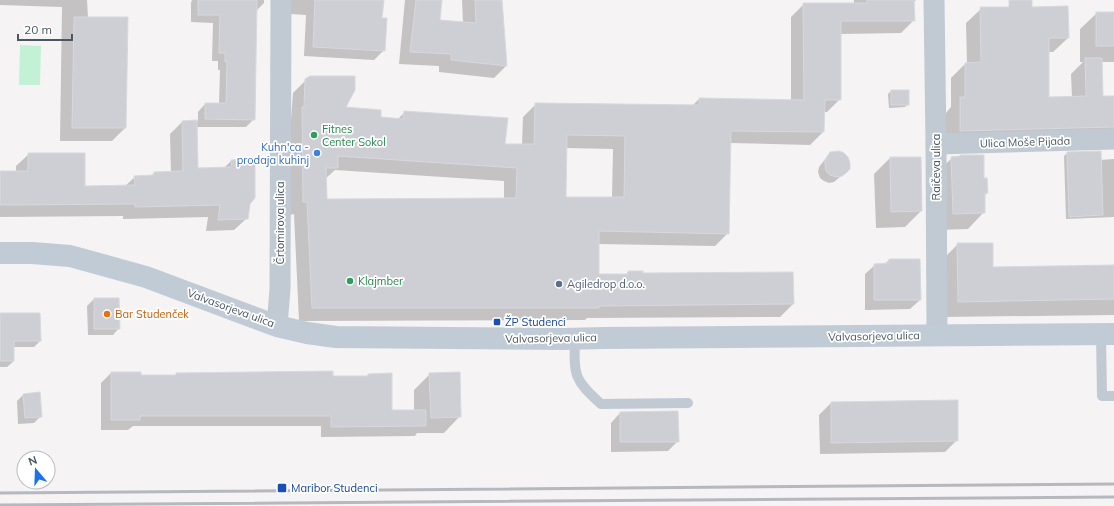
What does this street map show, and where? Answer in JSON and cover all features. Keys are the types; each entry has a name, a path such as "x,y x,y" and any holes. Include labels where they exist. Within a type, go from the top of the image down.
{"street":[{"name":"Črtomirova ulica","path":"276,326 280,289 281,0"},
{"name":"Raičeva ulica","path":"934,0 937,335"},
{"name":"Ulica Moše Pijada","path":"936,144 1114,139"},
{"name":"Valvasorjeva ulica","path":"0,253 32,253 70,256 146,277 276,326 307,334 336,337 575,338 1107,334"}],"lane":[{"path":"1107,334 1102,396 1114,396"},
{"path":"575,338 574,365 578,380 586,390 602,404 688,403"}],"green space":[{"path":"20,45 41,46 40,85 19,85"}],"building":[{"path":"198,0 257,0 255,120 205,119 205,103 226,103 227,62 225,62 225,53 219,53 220,15 198,15"},
{"path":"315,0 384,0 382,18 387,18 385,51 313,47"},
{"path":"416,0 442,0 440,20 476,23 475,0 502,0 507,66 451,60 451,54 410,52"},
{"path":"867,0 914,0 915,21 841,21 841,100 825,100 824,132 731,131 729,234 599,231 599,274 628,274 628,271 643,271 643,273 793,272 794,304 599,306 599,308 312,308 307,202 303,202 302,107 304,107 305,79 310,76 355,76 355,90 346,107 381,110 381,117 403,119 404,111 508,118 505,144 534,144 535,103 699,105 699,98 804,100 803,3 867,3","holes":["567,135 625,136 624,197 566,197","338,156 517,168 516,198 327,199 326,168 338,168"]},
{"path":"1009,0 1032,0 1032,7 1068,6 1069,38 1049,38 1049,97 1086,96 1085,58 1102,58 1103,96 1114,96 1114,127 960,131 960,97 965,97 965,63 981,62 980,7 1009,7"},
{"path":"1096,12 1114,12 1114,46 1096,46"},
{"path":"74,17 128,17 126,128 72,128"},
{"path":"891,90 909,90 909,105 891,105"},
{"path":"197,120 198,168 232,167 231,160 255,159 255,198 250,204 248,219 218,220 220,205 135,207 135,204 0,205 0,171 28,171 28,153 85,153 85,186 135,185 134,176 154,175 154,172 183,171 182,121"},
{"path":"839,151 848,157 850,169 842,176 836,177 830,175 826,171 825,160 830,152"},
{"path":"1101,151 1103,215 1069,217 1067,152"},
{"path":"960,155 984,155 984,178 987,178 988,193 985,193 985,213 953,214 951,157"},
{"path":"890,157 921,157 922,211 891,212"},
{"path":"957,243 993,243 993,267 1114,265 1114,299 958,302"},
{"path":"889,259 920,259 921,300 874,300 874,264 889,263"},
{"name":"Bar Studenček","path":"94,298 119,298 120,329 94,329"},
{"path":"0,313 40,313 41,341 14,341 14,361 0,361"},
{"path":"333,371 333,376 368,376 368,374 392,373 392,410 426,410 426,426 331,427 331,416 140,416 140,420 111,420 111,372 141,372 141,375 176,375 176,373"},
{"path":"460,372 461,417 431,418 429,373"},
{"path":"40,392 42,417 25,418 23,394"},
{"path":"958,400 958,441 831,443 831,402"},
{"path":"678,411 679,442 620,442 620,412"}],"railway":[{"path":"0,493 1114,484"},
{"path":"0,505 1114,497"}],"place":[{"name":"Fitnes Center Sokol","path":"314,135"},
{"name":"Kuhn'ca - prodaja kuhinj","path":"317,153"},
{"name":"Klajmber","path":"350,281"},
{"name":"Agiledrop d.o.o.","path":"559,284"},
{"name":"Bar Studenček","path":"107,314"},
{"name":"ŽP Studenci","path":"497,322"},
{"name":"Maribor Studenci","path":"282,488"}]}
